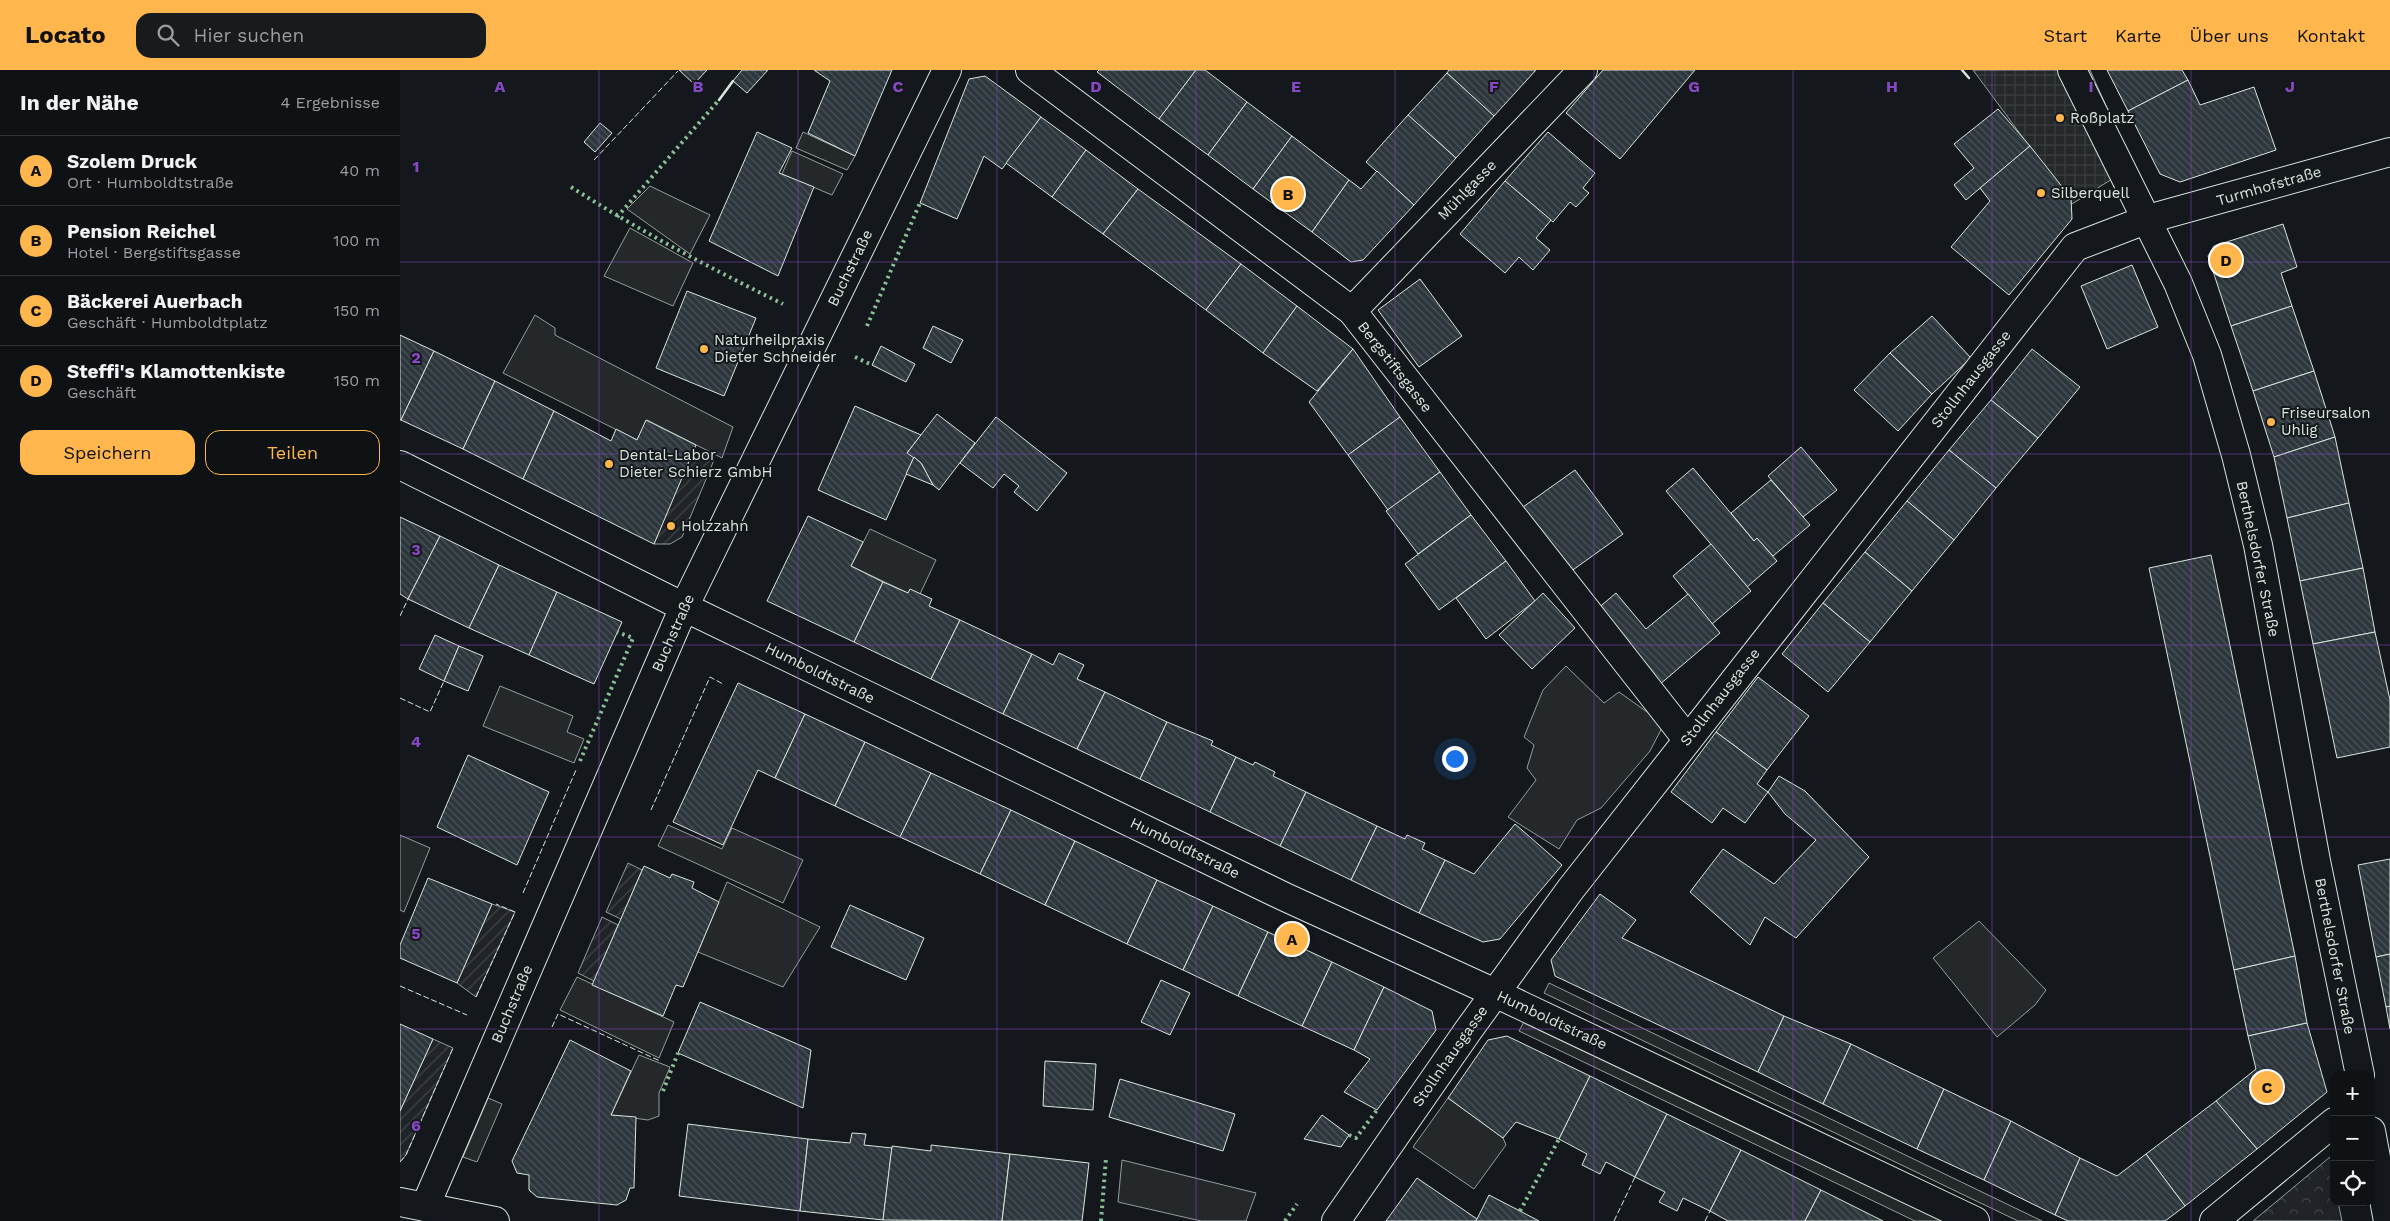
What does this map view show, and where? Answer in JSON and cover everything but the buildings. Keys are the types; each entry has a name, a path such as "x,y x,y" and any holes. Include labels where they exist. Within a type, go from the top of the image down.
{"street":[{"name":"Buchstraße","path":"412,1205 684,607 947,70"},
{"name":"Bergstiftsgasse","path":"1030,70 1352,311 1687,739"},
{"name":"Mühlgasse","path":"1352,311 1583,70"},
{"name":"Berthelsdorfer Straße","path":"2072,70 2178,283 2207,355 2238,464 2258,545 2316,861 2359,1071"},
{"name":"Turmhofstraße","path":"2148,220 2390,152"},
{"name":"Stollnhausgasse","path":"1336,1221 1495,993 1570,890 2075,247 2148,220"},
{"name":"Humboldtstraße","path":"400,464 684,607 1276,892 1495,993 1975,1221"},
{"path":"2214,1221 2330,1125"},
{"path":"2375,1152 2388,1221"},
{"path":"412,1205 495,1221"}],"green space":[{"path":"693,449 714,460 682,537 670,544 654,544"},
{"path":"628,863 642,870 621,919 606,912"},
{"path":"492,904 515,912 476,997 457,983"},
{"path":"602,917 618,925 594,981 578,973"},
{"path":"433,1039 453,1048 406,1155 400,1162 400,1111"},
{"path":"2330,1157 2330,1206 2339,1206 2342,1221 2253,1221"}],"shaded area":[{"name":"Roßplatz","path":"1973,70 2090,70 2133,166 2072,204"},
{"path":"803,132 855,156 847,170 796,148"},
{"path":"792,151 843,174 832,195 782,174"},
{"path":"650,186 710,215 690,254 627,209"},
{"path":"630,228 693,263 673,306 604,276"},
{"path":"535,315 555,328 555,335 733,427 722,458 647,420 637,440 503,373"},
{"path":"870,529 936,560 920,594 908,593 851,566"},
{"path":"1566,666 1604,703 1619,692 1664,724 1650,751 1601,808 1577,820 1559,849 1508,817 1536,780 1527,768 1534,745 1524,737 1543,690"},
{"path":"500,686 573,716 567,732 584,739 574,763 483,726"},
{"path":"668,825 722,849 732,828 803,860 783,903 658,846"},
{"path":"400,835 430,848 404,912 400,910"},
{"path":"727,882 820,927 783,987 698,952"},
{"path":"1979,921 2046,990 2035,1005 1997,1037 1933,958"},
{"path":"577,977 674,1022 659,1058 560,1010"},
{"path":"1549,983 2042,1221 2018,1221 1544,993"},
{"path":"1525,1020 1944,1221 1915,1221 1519,1031"},
{"path":"639,1055 670,1067 659,1093 659,1116 648,1120 611,1115"},
{"path":"488,1098 502,1104 477,1162 463,1157"},
{"path":"1448,1098 1503,1138 1506,1145 1474,1189 1413,1147"},
{"path":"1122,1160 1256,1193 1246,1221 1201,1221 1118,1202"}],"hedge":[{"path":"617,217 719,100"},
{"path":"571,187 623,219 783,304"},
{"path":"867,326 920,203"},
{"path":"855,357 872,365"},
{"path":"580,761 633,638 617,632"},
{"path":"663,1091 678,1053"},
{"path":"1349,1135 1356,1138 1377,1110"},
{"path":"1520,1211 1559,1139"},
{"path":"1101,1221 1106,1158"},
{"path":"1285,1221 1297,1204"}],"fence":[{"path":"594,160 678,71"},
{"path":"400,616 408,599"},
{"path":"651,810 710,677 723,684"},
{"path":"400,698 430,712 444,681"},
{"path":"523,893 576,770"},
{"path":"476,997 515,912 496,904"},
{"path":"400,986 467,1015"},
{"path":"552,1027 558,1014 660,1061"},
{"path":"400,1162 406,1155 453,1048"},
{"path":"1614,1221 1635,1177"},
{"path":"1705,1221 1710,1211"}],"wall":[{"path":"1962,70 1969,78"},
{"path":"719,100 733,81"}],"place":[{"name":"Roßplatz","path":"2060,118"},
{"name":"Silberquell","path":"2041,193"},
{"name":"Pension Reichel","path":"1288,194"},
{"name":"Steffi's Klamottenkiste","path":"2226,260"},
{"name":"Naturheilpraxis Dieter Schneider","path":"704,349"},
{"name":"Friseursalon Uhlig","path":"2271,422"},
{"name":"Dental-Labor Dieter Schierz GmbH","path":"609,464"},
{"name":"Holzzahn","path":"671,526"},
{"name":"Szolem Druck","path":"1292,939"},
{"name":"Bäckerei Auerbach","path":"2267,1087"}]}
